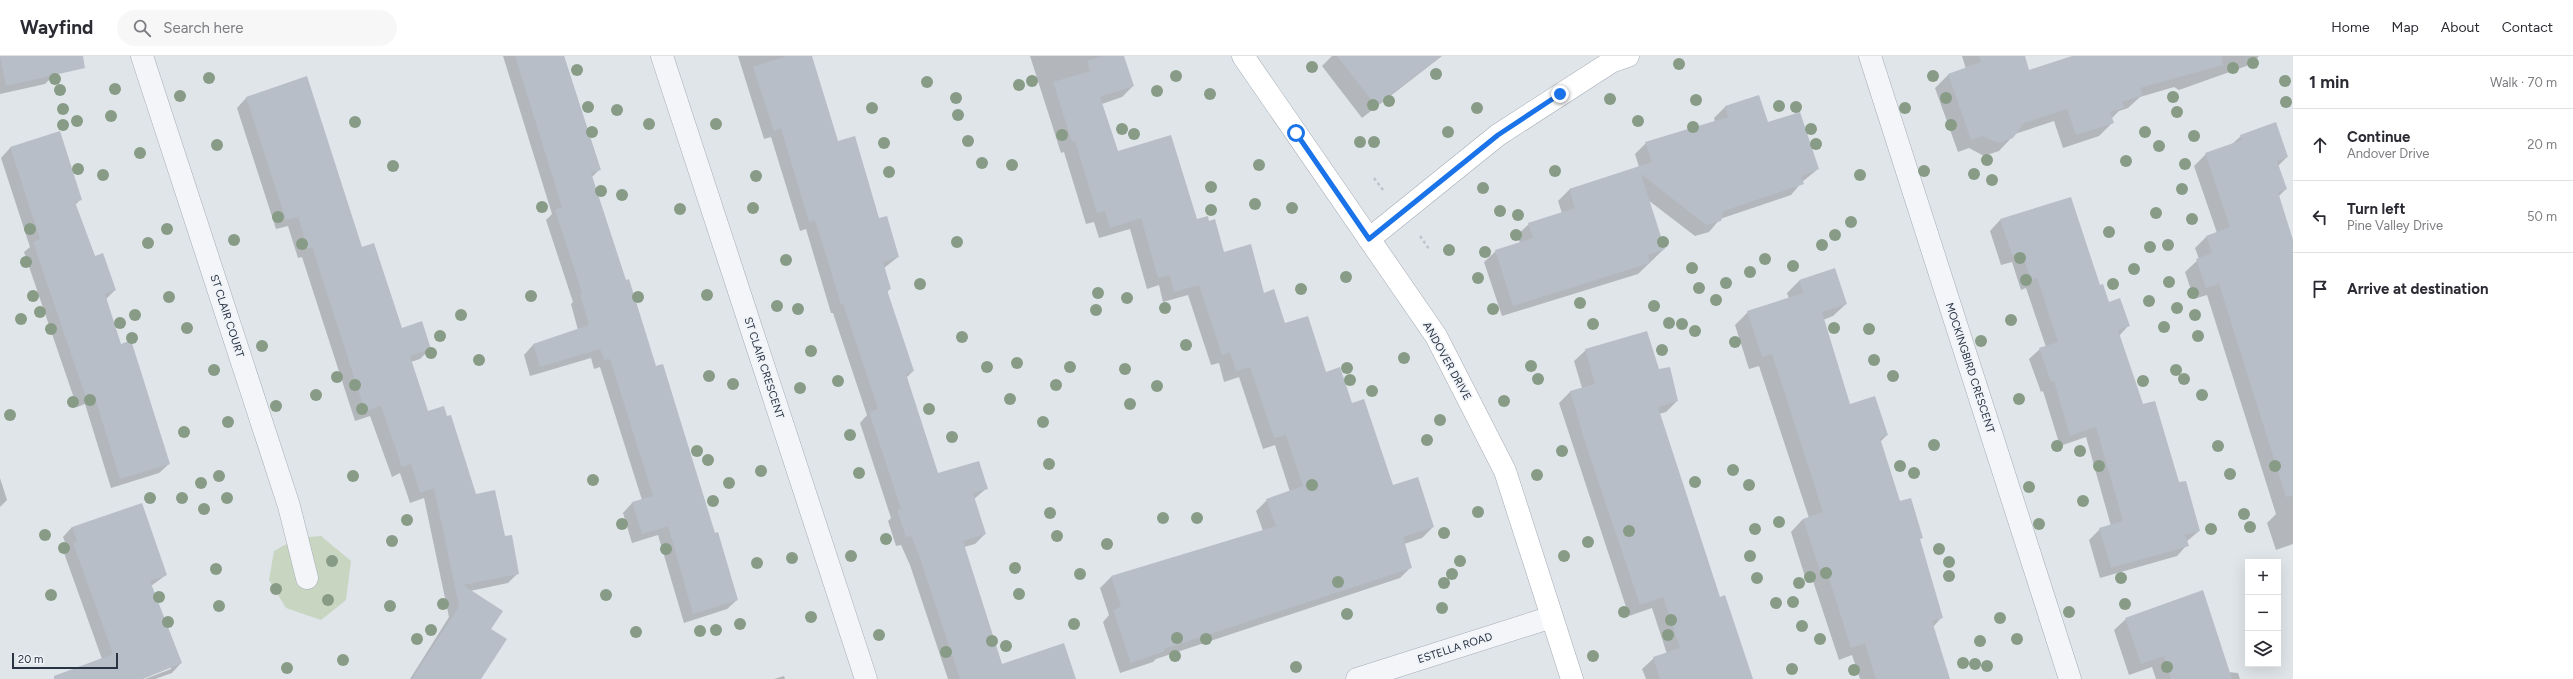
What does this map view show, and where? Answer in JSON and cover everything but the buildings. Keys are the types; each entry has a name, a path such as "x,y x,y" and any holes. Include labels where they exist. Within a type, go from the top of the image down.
{"street":[{"name":"ST CLAIR COURT","path":"142,56 289,506 307,578"},
{"name":"ST CLAIR CRESCENT","path":"662,56 866,679"},
{"name":"ANDOVER DRIVE","path":"1243,56 1436,336 1505,471 1572,679"},
{"path":"1369,239 1498,135 1611,62 1628,56"},
{"name":"MOCKINGBIRD CRESCENT","path":"1870,56 2070,679"},
{"name":"ESTELLA ROAD","path":"1357,679 1552,616"}],"green space":[{"path":"321,536 351,561 346,600 321,620 286,608 269,580 274,551 297,538"}],"route":[{"path":"1296,133 1369,239 1498,135 1560,94"}]}
